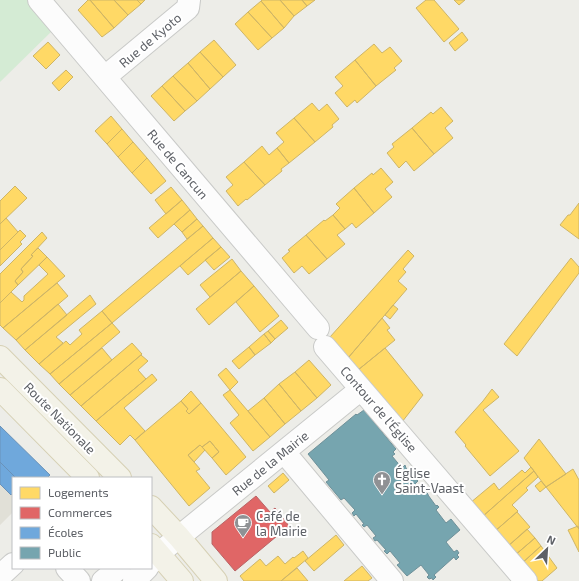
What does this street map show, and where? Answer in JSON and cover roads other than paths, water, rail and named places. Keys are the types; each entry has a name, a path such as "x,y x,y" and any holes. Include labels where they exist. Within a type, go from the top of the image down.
{"main road":[{"name":"Route Nationale","path":"0,357 119,477"},
{"name":"Route Nationale","path":"0,389 87,477"},
{"path":"152,508 179,537 216,581"},
{"path":"152,557 182,581"}],"street":[{"name":"Rue de Cancun","path":"39,0 105,77 321,337"},
{"name":"Rue de Kyoto","path":"105,77 188,8 189,0"},
{"name":"Contour de l'Église","path":"321,337 361,390 526,581"},
{"name":"Rue de la Mairie","path":"152,557 179,537 361,390"},
{"path":"284,452 392,581"},
{"path":"0,576 12,565"},
{"path":"68,569 79,581"},
{"path":"103,581 118,569"},
{"name":"Rue de la Mairie","path":"134,581 143,569"}],"place":[{"name":"Église Saint-Vaast","path":"382,495"},
{"name":"Café de la Mairie","path":"243,538"}]}
